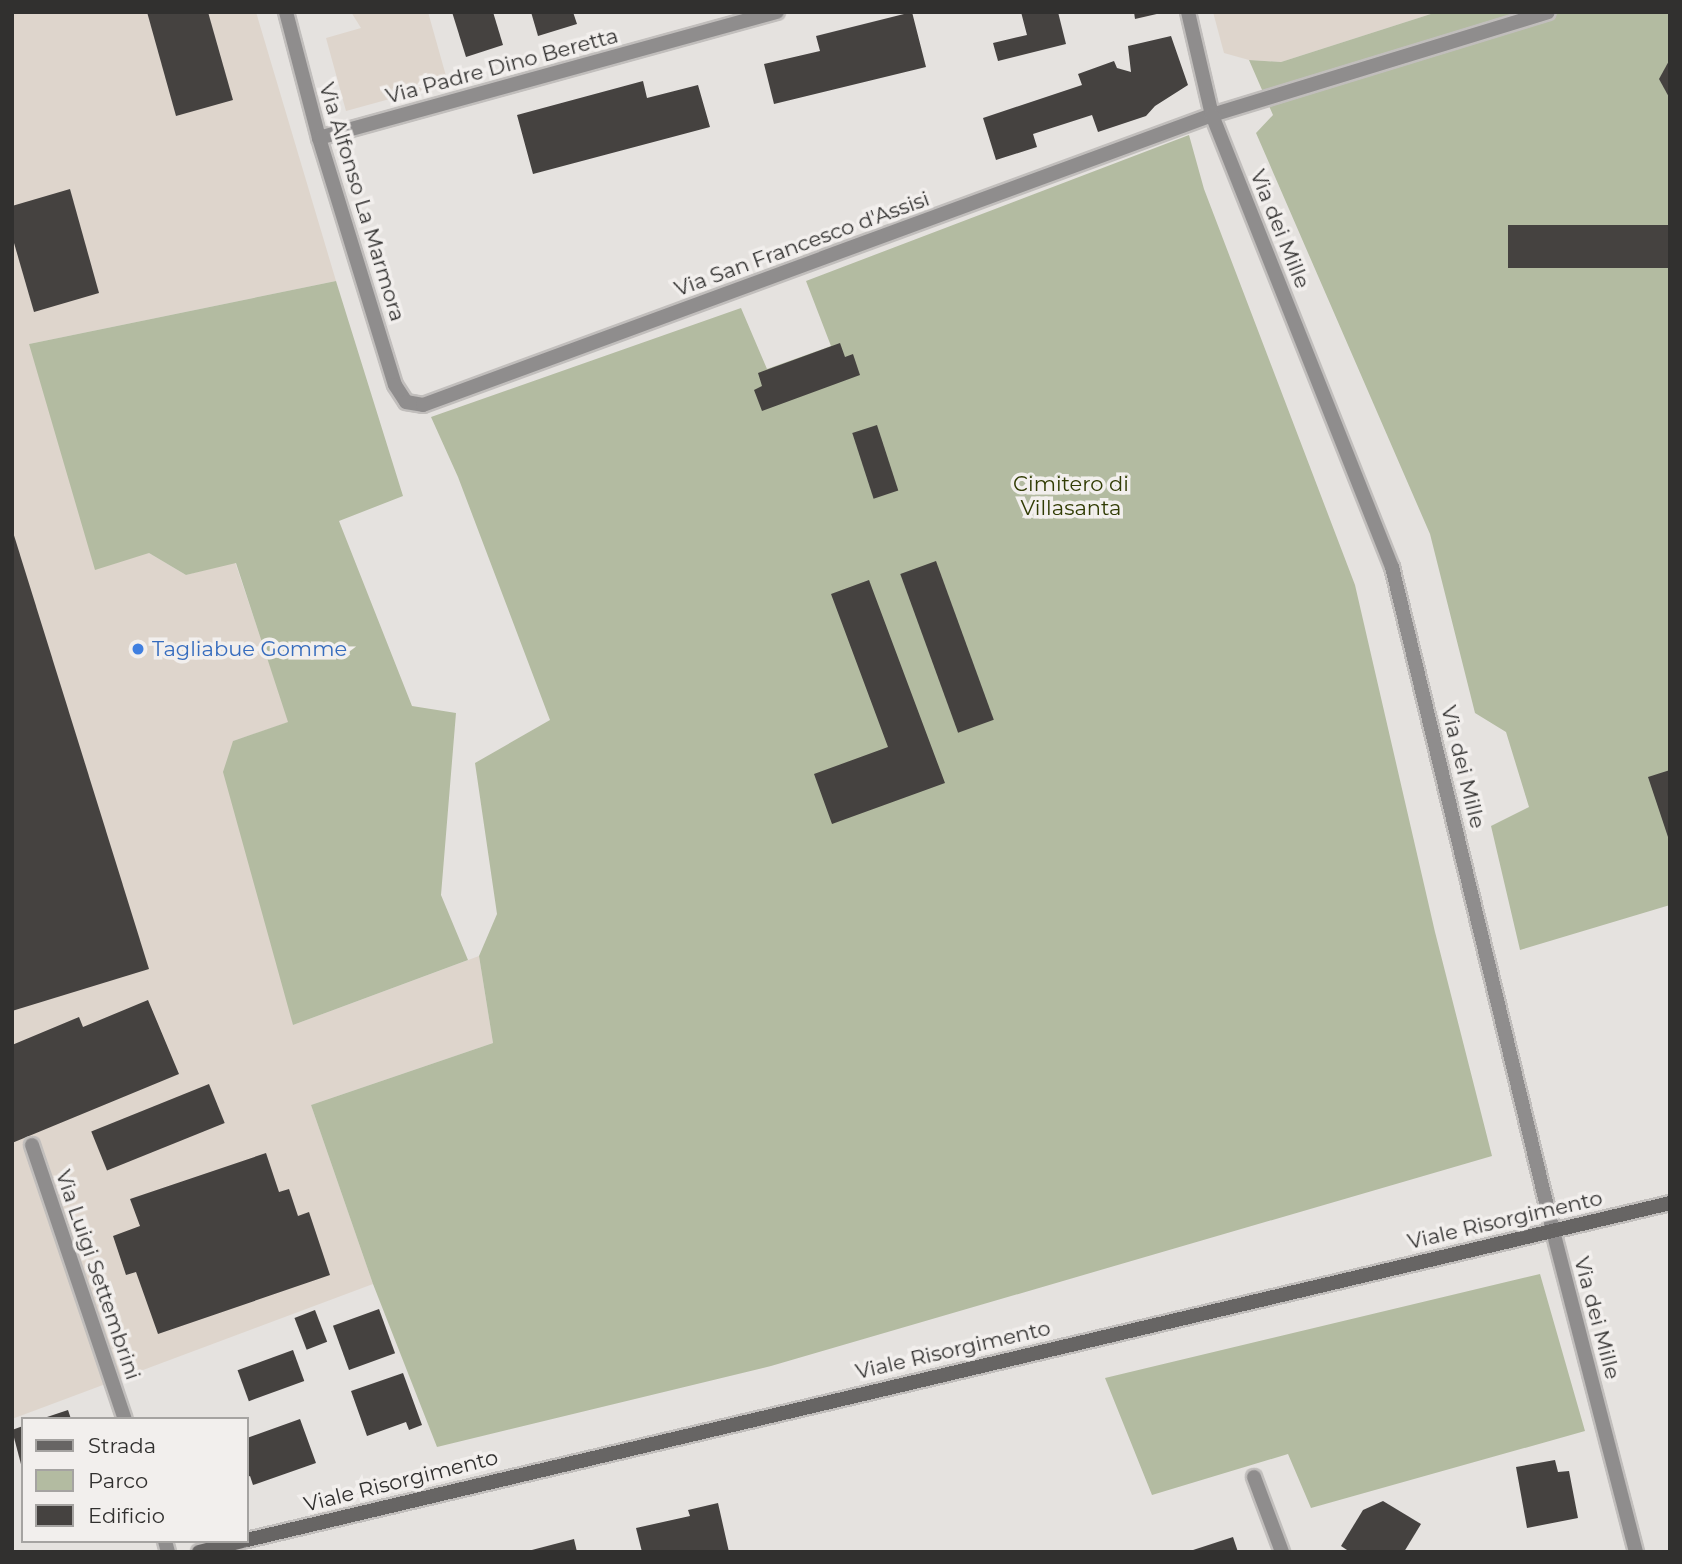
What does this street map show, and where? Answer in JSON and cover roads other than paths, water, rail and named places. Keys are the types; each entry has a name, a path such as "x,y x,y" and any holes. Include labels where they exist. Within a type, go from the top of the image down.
{"street":[{"name":"Via Alfonso La Marmora","path":"286,12 319,138 396,385 406,401"},
{"name":"Via Padre Dino Beretta","path":"319,138 777,12"},
{"name":"Via dei Mille","path":"1188,12 1212,116 1392,567 1553,1231 1636,1552"},
{"name":"Via San Francesco d'Assisi","path":"406,401 423,405 1212,116 1548,12"},
{"name":"Via Luigi Settembrini","path":"32,1145 124,1417"},
{"name":"Viale Risorgimento","path":"248,1540 1670,1203"},
{"path":"1254,1477 1282,1552"},
{"name":"Viale Risorgimento","path":"199,1552 237,1543"}],"place":[{"name":"Tagliabue Gomme","path":"138,649"}],"park label":[{"name":"Cimitero di Villasanta","path":"1071,496"}]}
